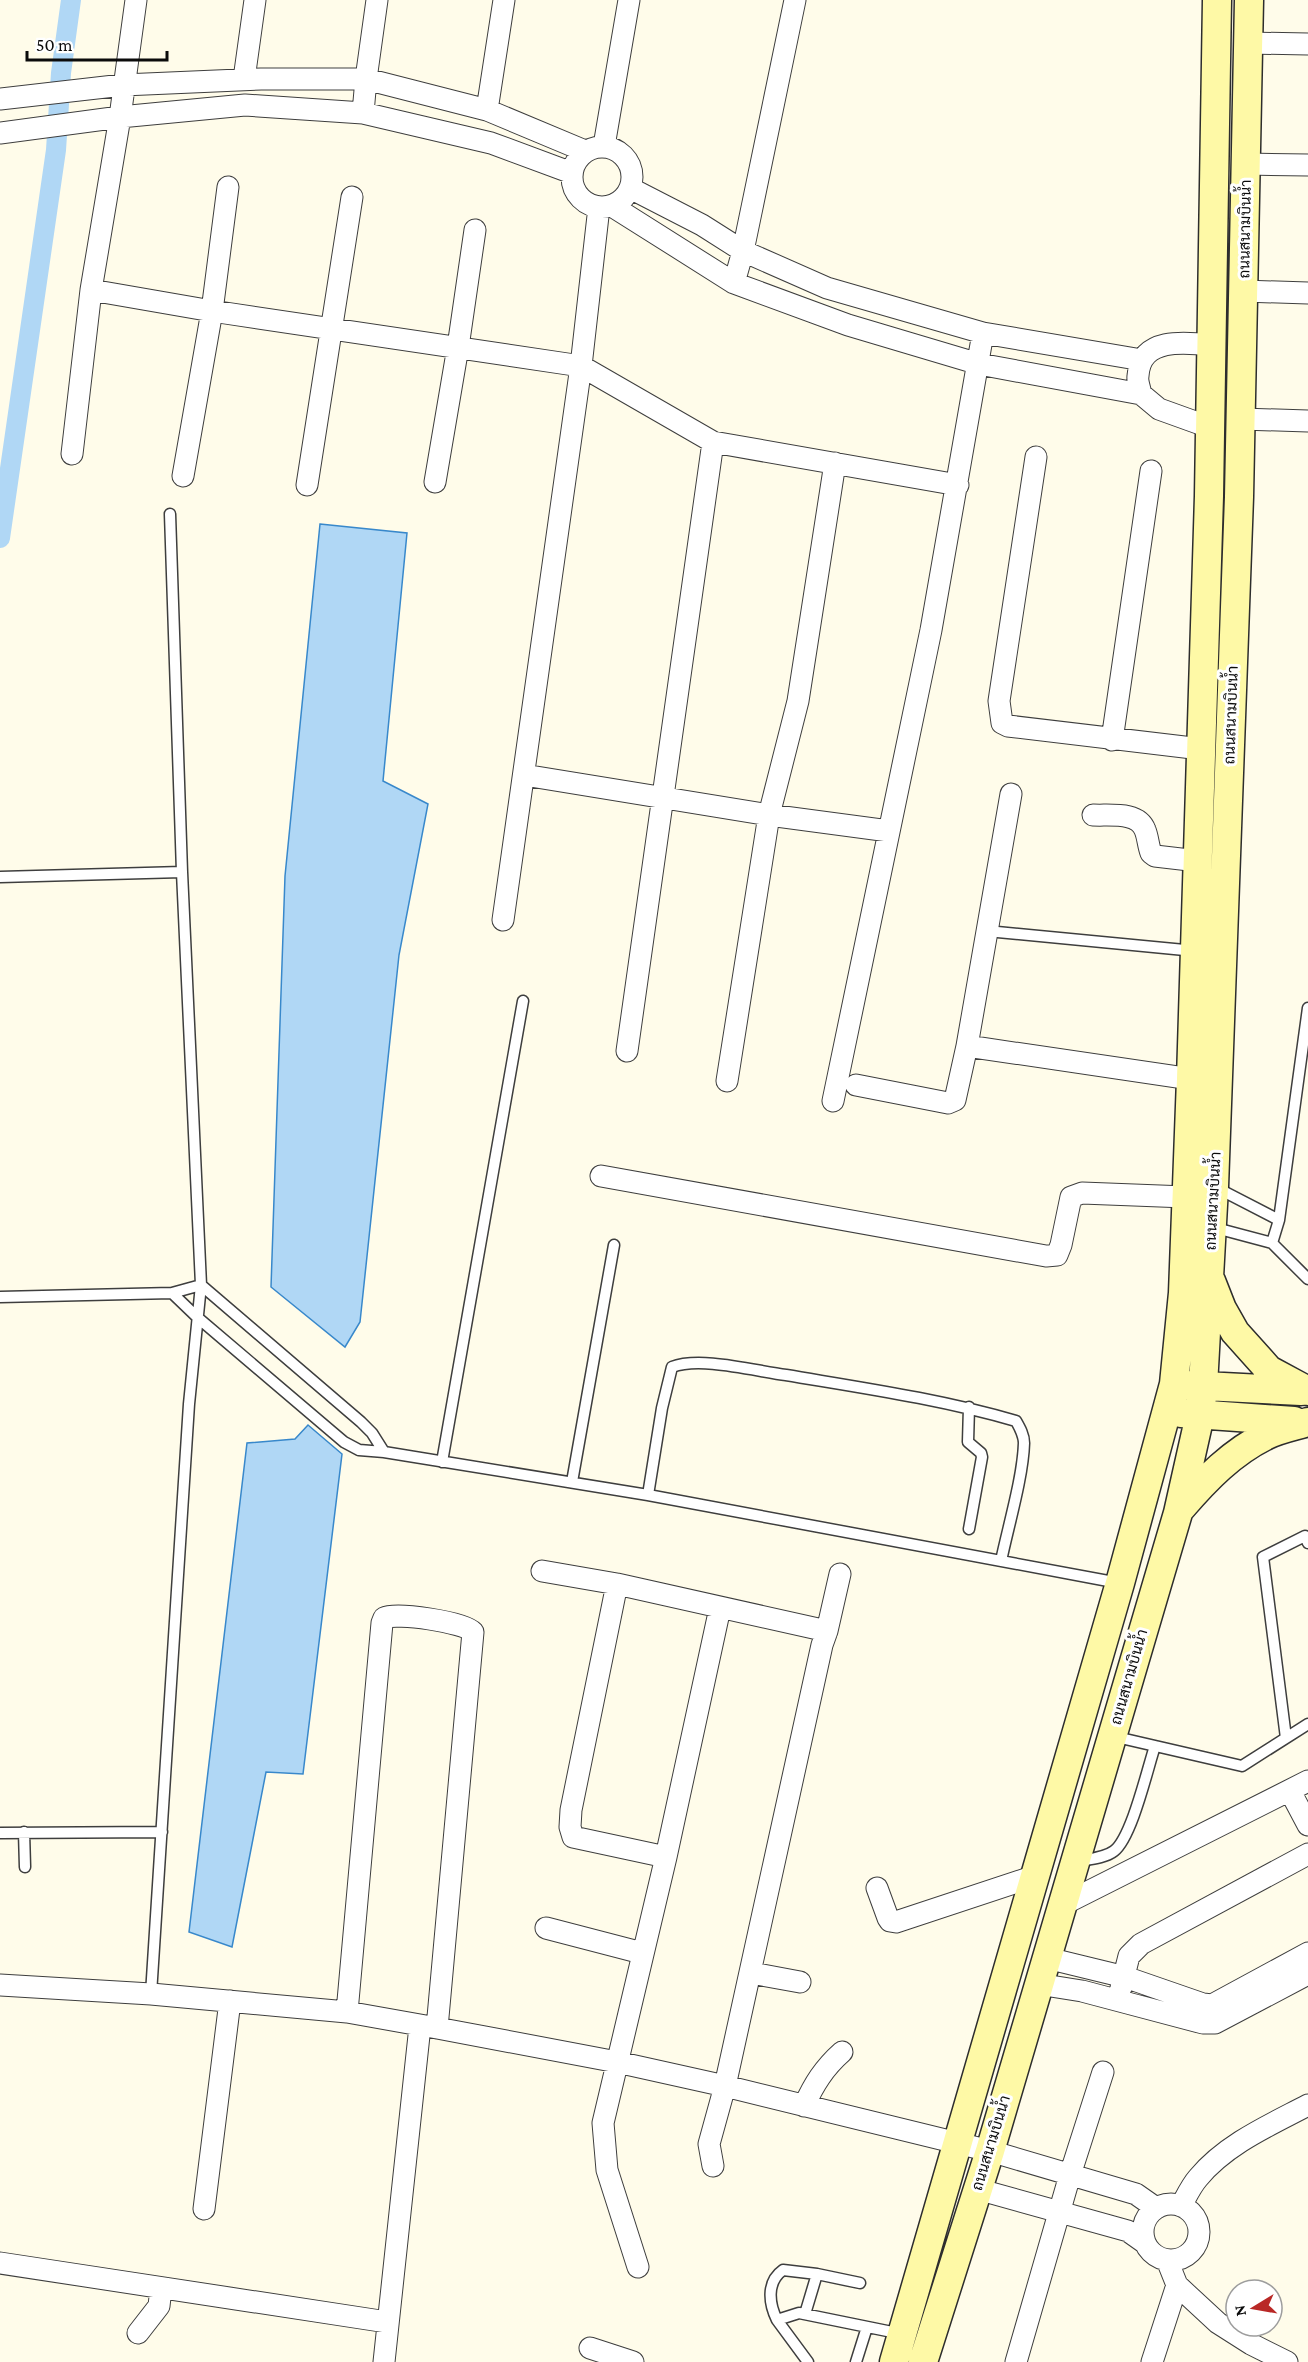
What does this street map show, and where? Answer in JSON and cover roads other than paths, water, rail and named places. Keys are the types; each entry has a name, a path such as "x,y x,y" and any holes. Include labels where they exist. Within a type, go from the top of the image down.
{"main road":[{"name":"ถนนสนามบินน้ำ","path":"894,2362 1120,1583 1174,1384 1183,1293 1198,861 1209,496 1217,0"},
{"name":"ถนนสนามบินน้ำ","path":"923,2362 990,2151 1178,1512 1200,1415 1214,1187 1239,497 1249,0"},
{"path":"1216,42 1248,43"},
{"path":"1209,496 1239,497"},
{"path":"1209,1274 1222,1309 1235,1332 1269,1370 1308,1391"},
{"path":"1174,1384 1308,1391"},
{"path":"1167,1412 1308,1422"},
{"path":"1178,1512 1206,1479 1233,1457 1268,1434 1308,1422"},
{"path":"998,2000 1038,1984 1013,1951"}],"street":[{"path":"72,454 90,290 120,117 136,0"},
{"path":"244,79 255,0"},
{"path":"363,113 377,0"},
{"path":"488,110 504,0"},
{"path":"0,99 123,85 244,79 366,79 488,110 595,148 612,148 625,157 632,172 630,188 620,202 605,206 587,204 578,196 572,185 572,173 574,165 595,148 629,0"},
{"path":"734,283 743,251 795,0"},
{"path":"1248,43 1308,44"},
{"path":"0,133 120,117 244,105 363,113 491,143 572,173"},
{"path":"1246,164 1308,165"},
{"path":"183,476 212,311 228,187"},
{"path":"630,188 702,225 743,251 826,288 983,333 1142,360"},
{"path":"307,485 352,197"},
{"path":"605,206 734,283 848,325 979,364 1141,394 1159,409 1209,426"},
{"path":"503,920 605,206"},
{"path":"435,482 475,230"},
{"path":"90,290 212,311 581,366 713,442 958,485"},
{"path":"1243,291 1308,293"},
{"path":"833,1101 890,831 958,485 983,333"},
{"path":"1141,394 1138,376 1142,360 1150,351 1167,343 1180,341 1211,345"},
{"path":"1240,419 1308,421"},
{"path":"627,1051 713,442"},
{"path":"1036,457 999,701 1002,723 1008,726 1112,740 1201,749"},
{"path":"727,1081 769,815 798,701 835,463"},
{"path":"1112,740 1151,471"},
{"path":"524,775 769,815 890,831"},
{"path":"856,1086 948,1102 955,1100 967,1046 1011,794"},
{"path":"1093,815 1126,816 1142,824 1151,853 1155,856 1198,861"},
{"path":"967,1046 1191,1078"},
{"path":"601,1176 1046,1256 1057,1255 1071,1197 1082,1192 1186,1197"},
{"path":"542,1571 618,1584 827,1631"},
{"path":"713,2166 709,2144 751,1973 822,1645 840,1574"},
{"path":"618,1584 571,1810 570,1833 573,1837 666,1857"},
{"path":"638,2267 607,2170 603,2123 666,1857 720,1608"},
{"path":"347,2012 382,1623 384,1618 396,1615 455,1623 470,1628 473,1632 473,1640 429,2027 387,2322 384,2362"},
{"path":"1062,1905 1299,1786 1308,1825"},
{"path":"1117,2000 1129,1956 1141,1944 1308,1854"},
{"path":"877,1888 888,1918 896,1922 1035,1876"},
{"path":"546,1928 642,1953"},
{"path":"1038,1984 1082,1991 1203,2023 1308,1953"},
{"path":"751,1973 800,1982"},
{"path":"1214,2014 1308,1974"},
{"path":"1038,1984 1125,1977 1203,2004 1214,2014"},
{"path":"0,1985 151,1994 347,2012 617,2062 990,2151 1136,2194 1156,2208"},
{"path":"204,2209 230,2001"},
{"path":"804,2106 815,2082 842,2052"},
{"path":"1016,2362 1070,2175 1103,2072"},
{"path":"1181,2206 1196,2179 1218,2157 1265,2127 1308,2105"},
{"path":"976,2190 1128,2231 1145,2243 1158,2257 1167,2260 1184,2257 1192,2251 1198,2238 1195,2219 1181,2206 1165,2205 1156,2208 1144,2223 1145,2243"},
{"path":"1167,2260 1177,2285 1218,2323 1251,2344 1287,2362"},
{"path":"0,2263 387,2322"},
{"path":"1152,2362 1177,2285"},
{"path":"138,2333 159,2306 161,2288"},
{"path":"590,2348 633,2362"}],"lane":[{"path":"151,1994 189,1404 201,1285 182,872 170,514"},
{"path":"0,877 182,872"},
{"path":"987,931 1195,951"},
{"path":"442,1462 523,1001"},
{"path":"1272,1243 1279,1220 1308,1008"},
{"path":"1214,1187 1279,1220"},
{"path":"1211,1227 1272,1243 1307,1276"},
{"path":"572,1482 614,1245"},
{"path":"0,1297 172,1293 201,1285"},
{"path":"201,1285 361,1422 372,1433 384,1452"},
{"path":"172,1293 344,1442 359,1450 384,1452 648,1495 1120,1583"},
{"path":"648,1495 662,1408 672,1367 682,1363 746,1369 927,1398 1016,1421 1022,1433 1024,1443 1018,1483 1000,1561"},
{"path":"969,1407 968,1442 981,1453 982,1457 969,1529"},
{"path":"1286,1738 1263,1557 1305,1536 1308,1543"},
{"path":"1112,1736 1242,1766 1308,1724"},
{"path":"1075,1861 1098,1858 1114,1851 1127,1835 1155,1746"},
{"path":"24,1832 24,1867"},
{"path":"0,1833 162,1832"},
{"path":"808,2362 777,2320 769,2298 779,2272 789,2270 860,2283"},
{"path":"805,2314 817,2274"},
{"path":"777,2320 790,2314 805,2314 903,2334"},
{"path":"856,2362 867,2327"}],"water":[{"path":"320,524 407,533 383,781 428,804 399,955 360,1322 345,1347 271,1287 285,876"},
{"path":"308,1425 342,1454 303,1774 266,1772 232,1947 189,1932 247,1443 295,1439"}],"waterway":[{"path":"0,538 56,150 61,73 71,0"}]}
